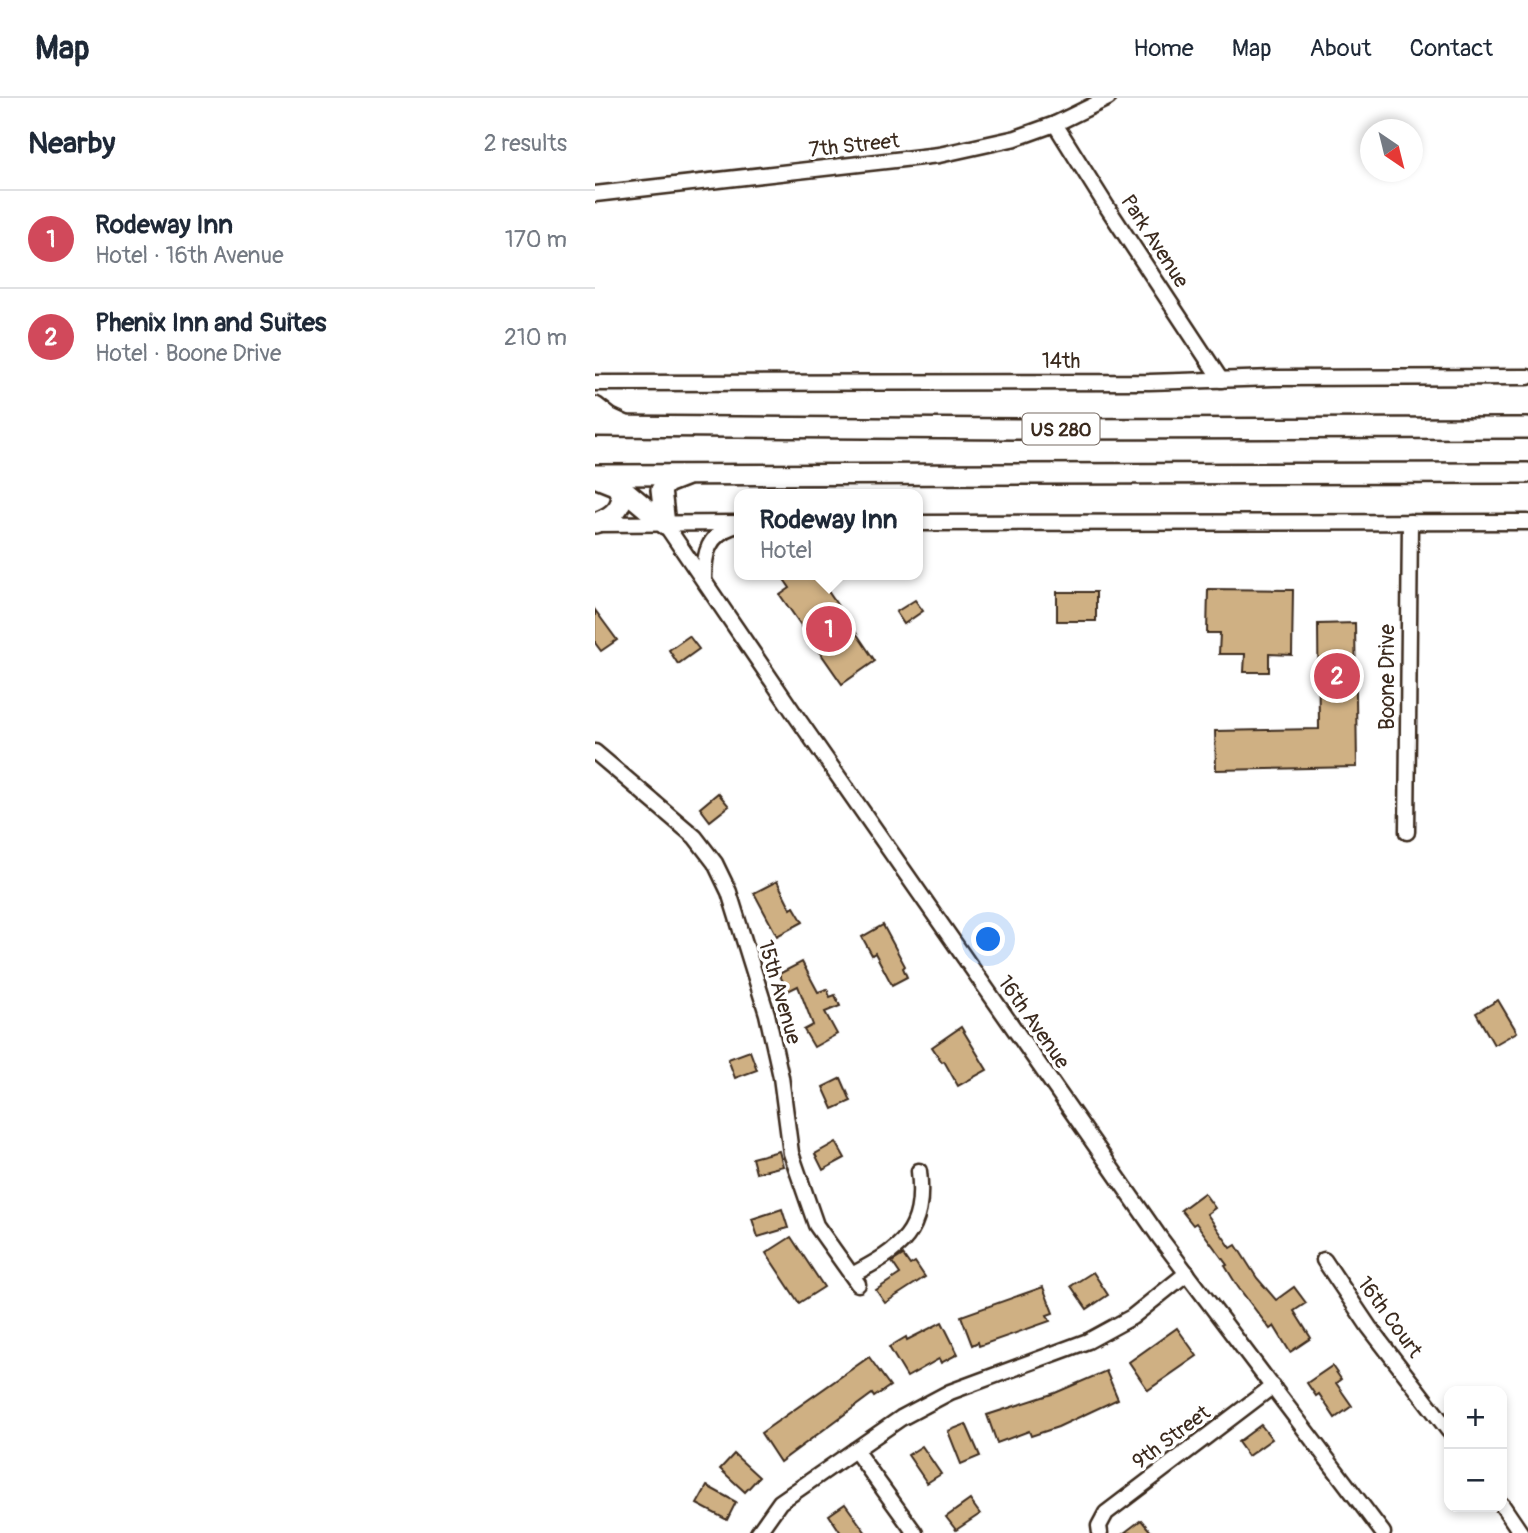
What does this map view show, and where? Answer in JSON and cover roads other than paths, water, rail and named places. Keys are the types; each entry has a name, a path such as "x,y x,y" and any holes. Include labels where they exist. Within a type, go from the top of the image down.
{"highway":[{"path":"595,407 609,418 628,426"},
{"name":"US 280","path":"595,426 1528,428"},
{"name":"US 280","path":"595,476 1528,473"},
{"path":"666,524 661,490 667,483 689,475"},
{"path":"595,476 617,486 666,524"},
{"path":"595,523 610,516 617,509 622,498 617,486"}],"street":[{"name":"7th Street","path":"595,194 939,156 985,146 1055,124 1108,98"},
{"name":"Park Avenue","path":"1055,124 1221,380"},
{"name":"14th","path":"595,383 1149,382 1528,377"},
{"name":"Boone Drive","path":"1407,832 1410,522"},
{"path":"923,523 1528,522"},
{"path":"595,523 734,524"},
{"name":"16th Avenue","path":"666,524 1015,1032 1187,1273 1383,1533"},
{"path":"704,580 705,556 710,542 720,531 734,526"},
{"name":"15th Avenue","path":"595,752 695,837 715,863 729,892 767,1014 781,1077 791,1153 816,1225 855,1279 889,1255 910,1232 921,1203 919,1171"},
{"name":"16th Court","path":"1324,1259 1369,1327 1444,1424"},
{"path":"758,1533 781,1502 901,1418 950,1392 1088,1341 1132,1317 1187,1273"},
{"name":"9th Street","path":"1099,1529 1106,1513 1273,1386"},
{"path":"855,1450 915,1533"},
{"path":"1507,1512 1521,1533"}],"place":[{"name":"Rodeway Inn","path":"829,629"},
{"name":"Phenix Inn and Suites","path":"1337,676"}]}
